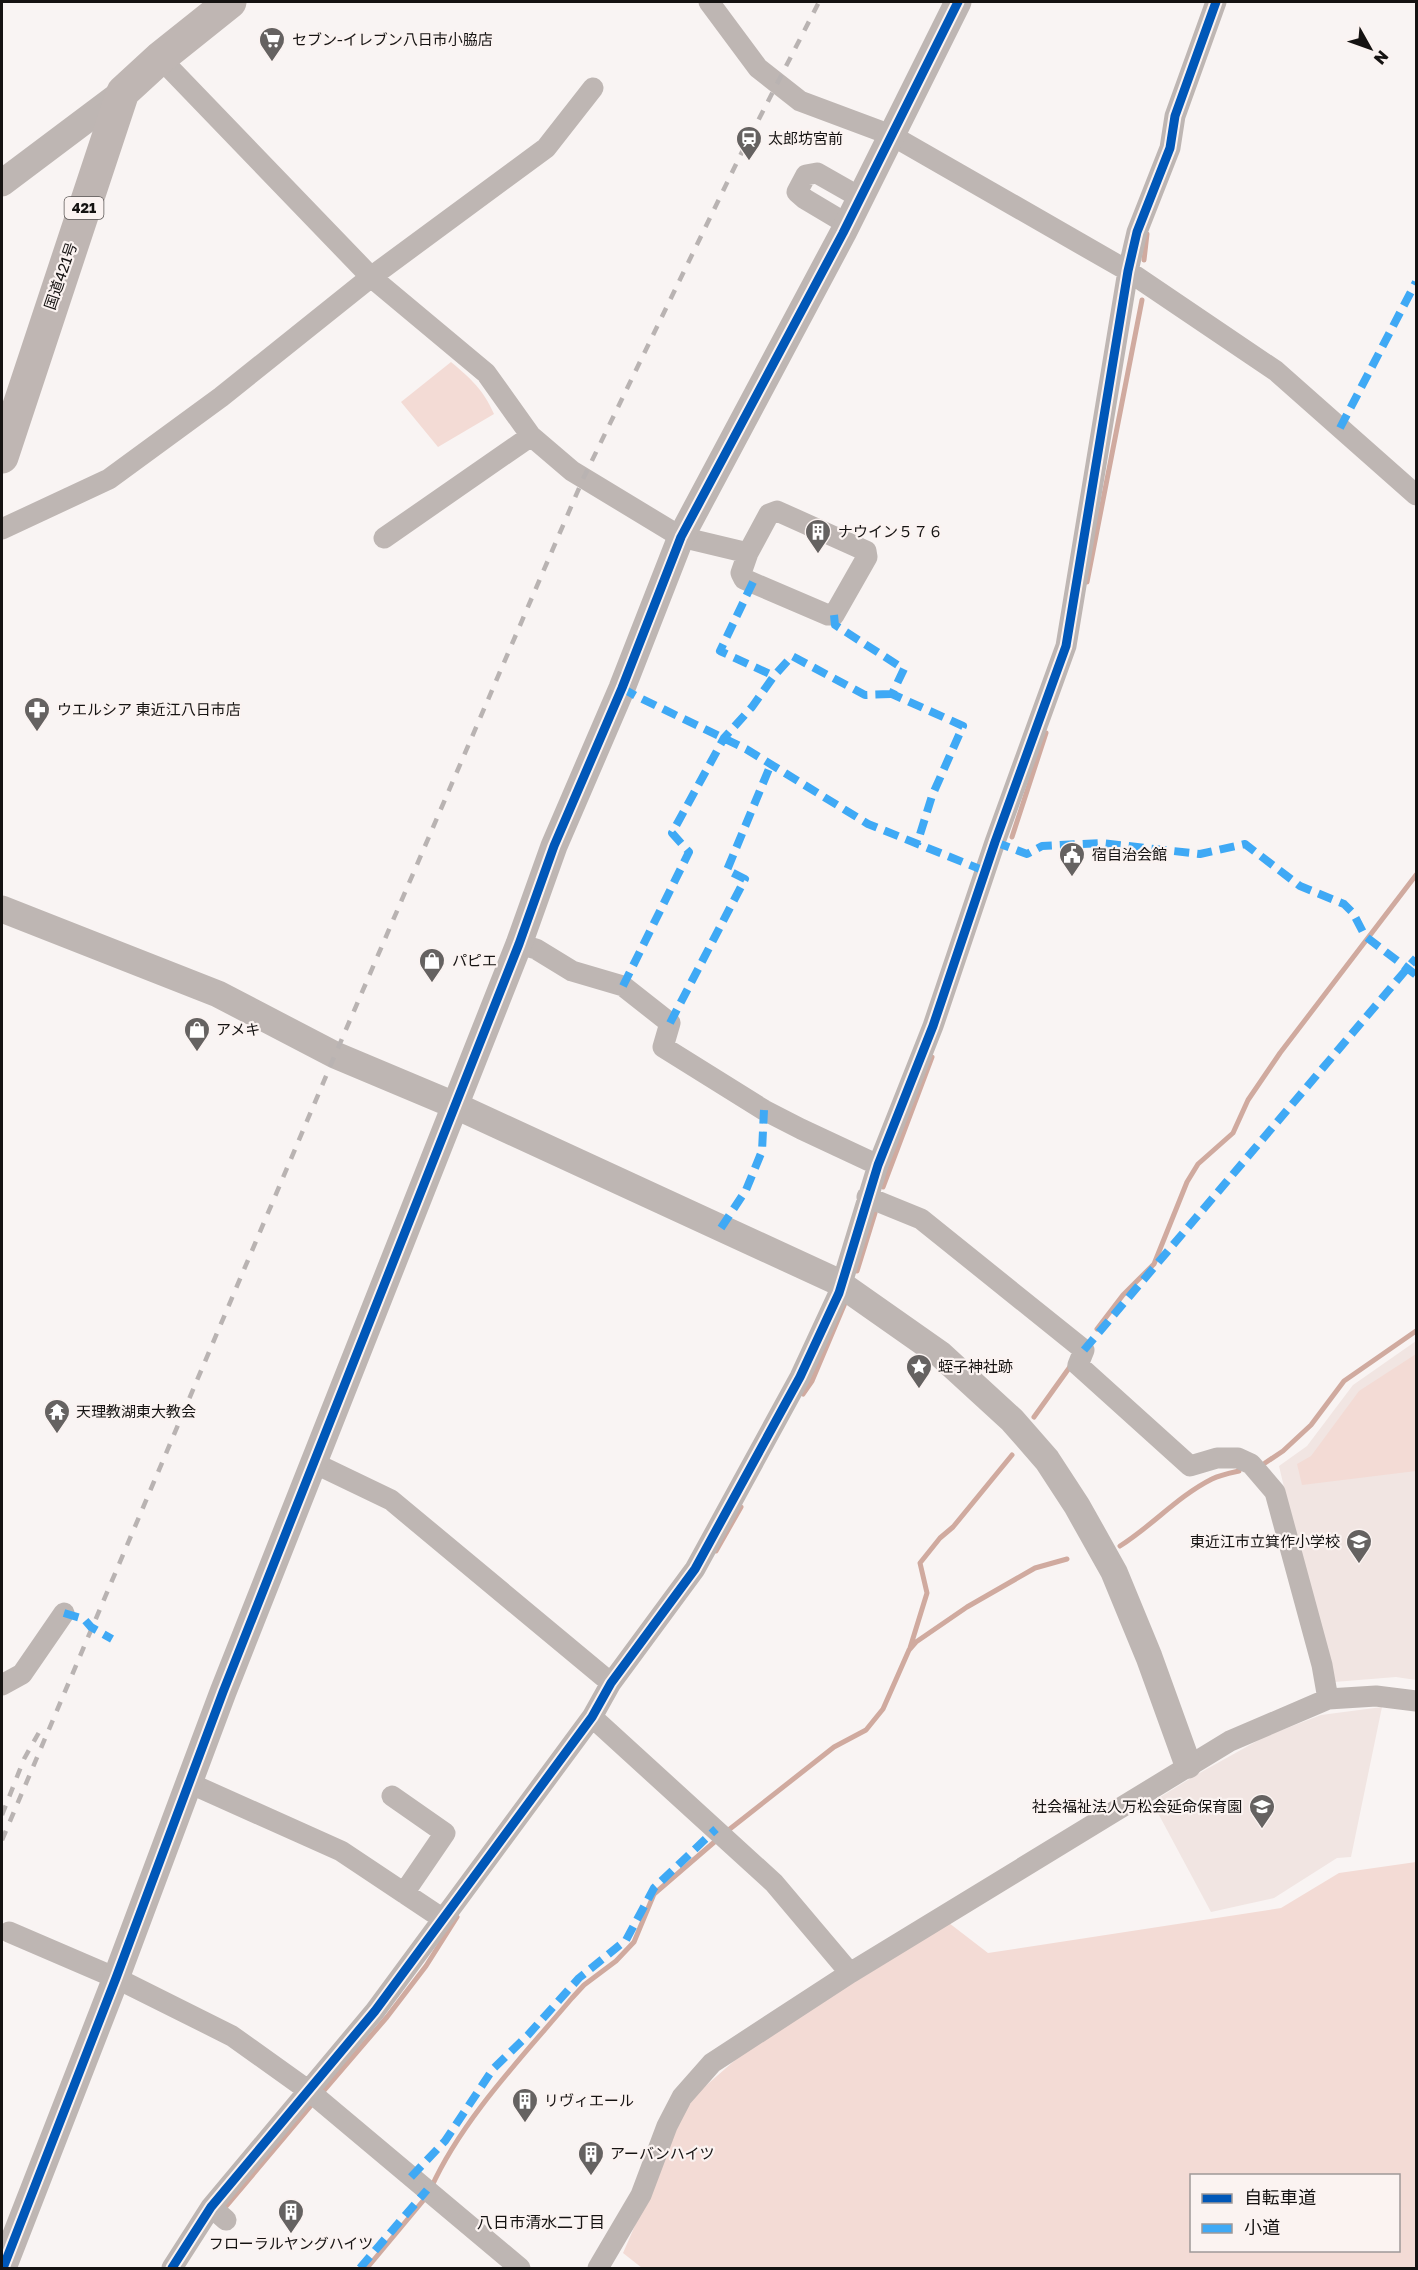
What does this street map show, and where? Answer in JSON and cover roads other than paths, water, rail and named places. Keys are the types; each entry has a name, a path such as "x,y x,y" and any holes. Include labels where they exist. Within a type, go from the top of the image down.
{"highway":[{"name":"国道421号","path":"2,457 123,92 160,58 230,2"}],"street":[{"path":"709,2 758,68 800,101 891,135 1128,271 1276,371 1416,495"},
{"path":"3,2268 189,1783 519,944 554,846 622,688 681,537 848,224 958,2"},
{"path":"172,2268 218,2213 309,2091 375,2011 444,1919 591,1716 611,1683 695,1569 800,1377 841,1284 878,1165 933,1026 995,842 1066,646 1128,271 1137,232 1170,148 1175,116 1216,2"},
{"path":"160,58 371,277 486,373 531,436 583,479 681,537 748,553"},
{"path":"2,529 109,479 220,397 371,277 546,148 593,88"},
{"path":"2,183 123,92"},
{"path":"848,224 805,200 797,192 806,175 817,173 861,198"},
{"path":"384,538 531,436"},
{"path":"777,511 866,551 867,557 834,615 828,615 744,579 741,573 748,553 769,514 777,511"},
{"path":"2,909 218,994 335,1055 454,1105 841,1284 940,1354 1012,1420 1047,1460 1077,1506 1114,1572 1149,1657 1188,1765"},
{"path":"519,944 536,950 572,971 623,986 669,1023 663,1047 764,1110 878,1165"},
{"path":"867,1197 921,1219 1084,1350 1078,1365 1190,1466 1217,1458 1238,1458 1251,1464 1275,1492 1322,1665 1328,1699"},
{"path":"314,1463 391,1500 611,1683"},
{"path":"2,1685 21,1674 64,1613"},
{"path":"598,2268 641,2195 667,2126 682,2097 712,2062 850,1973 1230,1741 1328,1699 1376,1696 1416,1701"},
{"path":"591,1716 774,1883 850,1973"},
{"path":"189,1783 341,1851 444,1919"},
{"path":"392,1796 446,1833 405,1893"},
{"path":"9,1932 116,1978 232,2036 309,2091 520,2268"}],"waterway":[{"path":"1144,260 1147,234"},
{"path":"1087,582 1142,300"},
{"path":"1012,837 1046,733"},
{"path":"1097,1329 1123,1295 1154,1264 1187,1182 1198,1164 1233,1133 1248,1100 1280,1053 1416,875"},
{"path":"883,1187 932,1057"},
{"path":"857,1271 875,1213"},
{"path":"803,1394 812,1381 845,1303"},
{"path":"1265,1463 1283,1451 1311,1425 1344,1381 1416,1331"},
{"path":"1034,1417 1072,1364"},
{"path":"910,1648 927,1593 920,1563 1012,1455"},
{"path":"1120,1546 1200,1486 1218,1476 1239,1471"},
{"path":"716,1551 741,1507"},
{"path":"726,1832 834,1747 866,1730 883,1709 909,1650 916,1642 967,1607 1035,1568 1067,1559"},
{"path":"431,2188 459,2137 514,2065 584,1985 616,1961 634,1942 654,1894 719,1838"},
{"path":"320,2095 387,2017 426,1966 457,1917"},
{"path":"223,2210 314,2102"},
{"path":"367,2268 427,2196"}],"railway":[{"path":"2,1840 335,1055 583,479 742,152 819,2"},
{"path":"2,1815 24,1759 42,1727"}],"place":[{"name":"セブン-イレブン八日市小脇店","path":"272,63"},
{"name":"太郎坊宮前","path":"749,162"},
{"name":"ナウイン５７６","path":"818,555"},
{"name":"ウエルシア 東近江八日市店","path":"37,733"},
{"name":"宿自治会館","path":"1072,878"},
{"name":"パピエ","path":"432,984"},
{"name":"アメキ","path":"197,1053"},
{"name":"蛭子神社跡","path":"919,1390"},
{"name":"天理教湖東大教会","path":"57,1435"},
{"name":"東近江市立箕作小学校","path":"1359,1565"},
{"name":"社会福祉法人万松会延命保育園","path":"1262,1830"},
{"name":"リヴィエール","path":"525,2124"},
{"name":"アーバンハイツ","path":"591,2177"},
{"name":"フローラルヤングハイツ","path":"291,2235"}],"district":[{"name":"八日市清水二丁目","path":"541,2222"}]}
